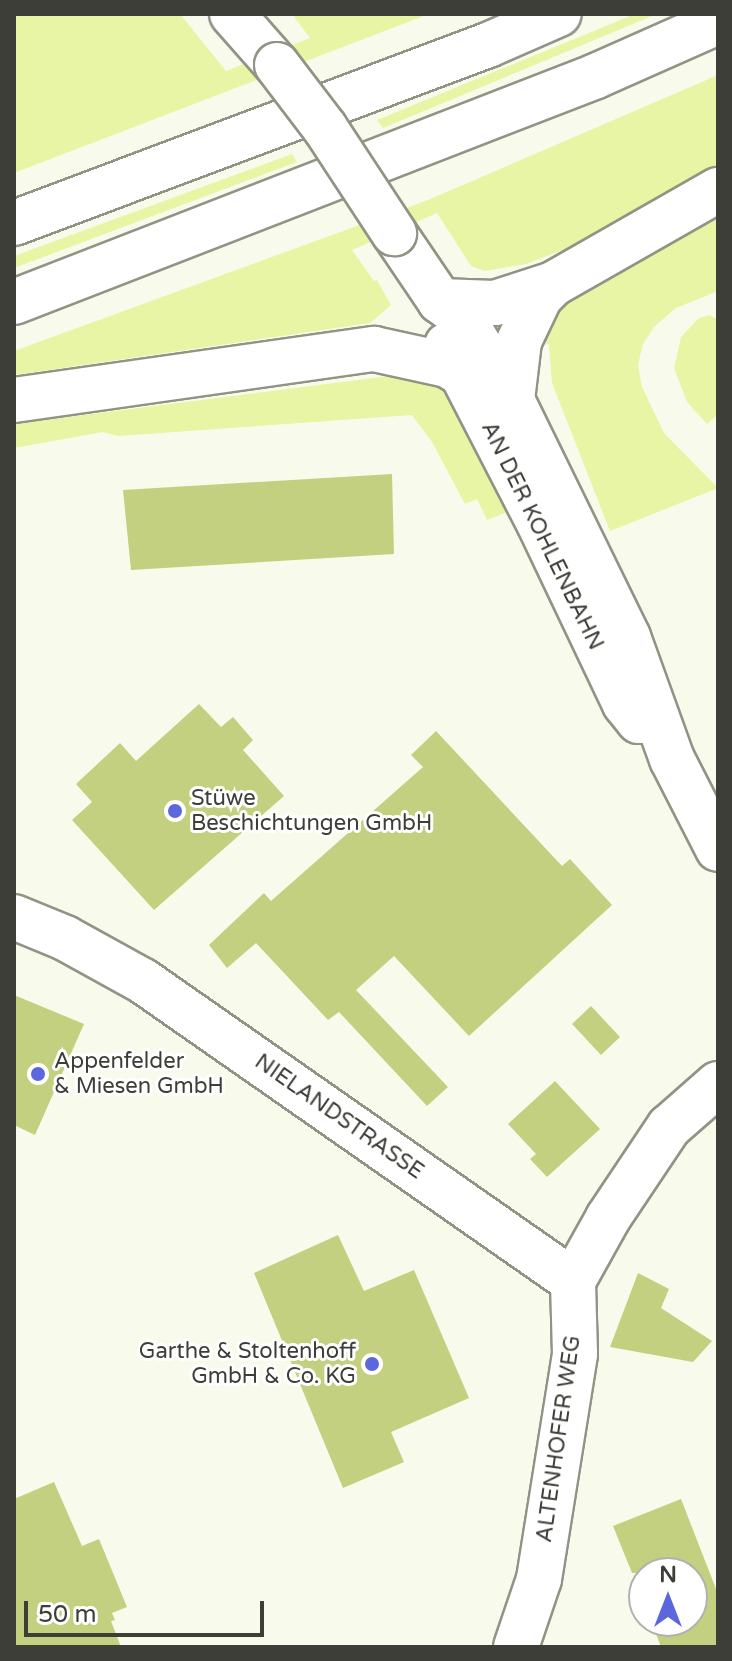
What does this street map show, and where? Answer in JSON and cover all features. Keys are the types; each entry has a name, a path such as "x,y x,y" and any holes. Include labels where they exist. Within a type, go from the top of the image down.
{"main road":[{"name":"AN DER KOHLENBAHN","path":"232,14 267,53 325,128 434,292 463,318 512,400 628,637 672,759 718,849"},
{"path":"14,223 488,45 559,14"},
{"path":"14,302 596,76 718,22"},
{"path":"374,349 417,315 434,292 495,303 553,284 718,190"},
{"path":"512,400 519,341 540,297 553,284"},
{"name":"AN DER KOHLENBAHN","path":"434,292 437,325 539,523 625,704 672,759"},
{"path":"14,400 374,349 447,365 462,374"},
{"name":"NIELANDSTRASSE","path":"14,917 65,938 143,981 573,1281"},
{"path":"573,1281 608,1218 669,1127 718,1084"},
{"name":"ALTENHOFER WEG","path":"516,1647 539,1579 575,1354 573,1281"}],"green space":[{"path":"14,14 180,14 226,71 310,38 292,14 429,14 14,173"},
{"path":"635,14 657,14 383,128 377,120"},
{"path":"718,75 718,166 568,248 526,264 485,271 471,266 437,213 352,250 374,281 377,280 391,305 370,323 14,375 14,351 428,200"},
{"path":"292,154 297,162 14,268 14,256"},
{"path":"718,207 718,291 676,308 654,327 643,344 638,365 642,387 664,433 718,488 610,531 552,383 549,345 537,339 549,313"},
{"path":"710,315 718,320 718,414 707,424 687,402 674,368 681,337 699,318"},
{"path":"381,377 416,377 437,385 446,393 507,512 487,520 477,499 465,504 432,442 412,415 118,436 103,432 14,448 14,424"}],"building":[{"path":"392,474 394,554 131,570 123,490"},
{"name":"Stüwe Beschichtungen GmbH","path":"199,704 221,727 233,717 253,740 243,750 284,796 154,910 72,820 92,802 76,784 120,743 136,761"},
{"path":"436,731 562,866 570,859 612,905 469,1036 394,956 356,990 448,1087 427,1106 339,1012 328,1020 256,943 227,968 209,945 264,893 271,901 423,767 411,755"},
{"name":"Appenfelder & Miesen GmbH","path":"14,995 84,1024 35,1135 14,1125"},
{"path":"591,1006 620,1037 601,1055 572,1024"},
{"path":"555,1081 600,1129 547,1177 530,1159 536,1154 508,1124"},
{"name":"Garthe & Stoltenhoff GmbH & Co. KG","path":"338,1235 364,1291 414,1270 469,1398 391,1432 404,1462 343,1488 254,1273"},
{"path":"638,1273 669,1289 661,1308 712,1341 693,1362 610,1347"},
{"path":"54,1482 82,1546 99,1539 127,1607 112,1613 115,1620 111,1621 121,1647 14,1647 14,1499"},
{"path":"681,1499 704,1557 628,1557 628,1563 613,1526"},
{"path":"708,1568 718,1594 718,1647 661,1647 657,1637 708,1637"}],"place":[{"name":"Stüwe Beschichtungen GmbH","path":"175,811"},
{"name":"Appenfelder & Miesen GmbH","path":"38,1074"},
{"name":"Garthe & Stoltenhoff GmbH & Co. KG","path":"372,1364"}]}
